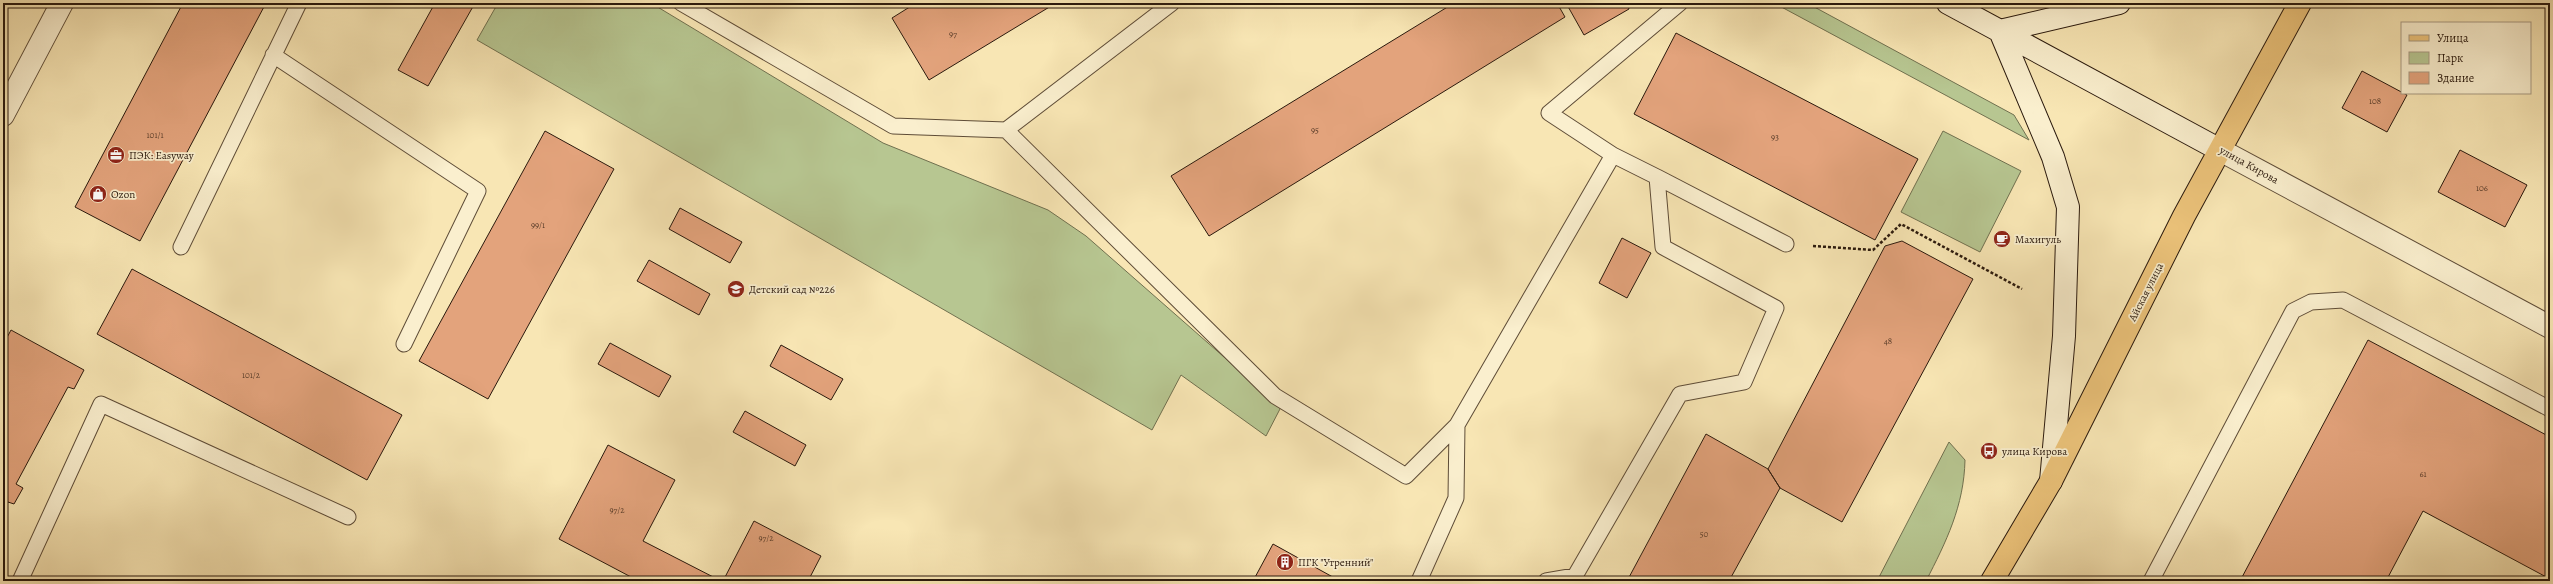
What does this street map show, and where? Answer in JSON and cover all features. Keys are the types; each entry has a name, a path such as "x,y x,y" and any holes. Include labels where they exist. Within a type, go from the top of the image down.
{"main road":[{"path":"3,115 62,3"},
{"name":"улица Кирова","path":"1948,3 2550,326"},
{"path":"2051,481 2064,336 2068,207 2053,156 2000,31 2119,3"},
{"name":"Айская улица","path":"1992,581 2051,481 2220,150 2300,3"}],"lane":[{"path":"181,247 299,3"},
{"path":"681,3 893,126 1006,130 1172,3"},
{"path":"1680,3 1549,112 1613,155 1786,244"},
{"path":"274,55 478,191 404,344"},
{"path":"1006,130 1275,396 1406,476 1457,425 1613,155"},
{"path":"1546,581 1574,576 1680,394 1744,382 1776,308 1663,247 1658,177"},
{"path":"2151,581 2293,311 2311,302 2343,300 2550,409"},
{"path":"20,581 101,404 348,517"},
{"path":"1419,581 1456,498 1457,425"}],"path":[{"path":"1786,244 1873,250 1902,224 2022,289"}],"green space":[{"path":"498,3 651,3 883,143 1048,210 1086,236 1281,407 1266,436 1181,375 1152,430 477,40"},
{"path":"1774,3 1807,3 2014,115 2029,140"},
{"path":"1943,131 2021,171 1980,252 1901,212"},
{"path":"1949,442 1965,460 1964,477 1953,523 1926,581 1877,581"}],"building":[{"path":"183,3 266,3 140,241 75,207"},
{"path":"435,3 475,3 428,86 398,70"},
{"path":"916,3 1056,3 929,80 892,18"},
{"path":"1454,3 1557,3 1565,17 1209,236 1171,176"},
{"path":"1566,3 1627,3 1629,9 1584,35"},
{"path":"1676,33 1918,159 1875,240 1634,114"},
{"path":"2362,71 2401,92 2401,94 2407,95 2387,132 2342,108"},
{"path":"545,131 614,169 488,399 419,361"},
{"path":"2460,150 2527,185 2505,227 2438,192"},
{"path":"680,208 742,242 730,263 669,229"},
{"path":"1622,238 1651,253 1627,298 1599,283"},
{"path":"1902,241 1973,279 1842,522 1780,488 1768,469 1885,246"},
{"path":"649,260 710,294 699,315 637,281"},
{"path":"132,269 402,415 367,480 97,334"},
{"path":"11,330 84,370 74,389 68,387 16,484 23,488 14,504 8,502 3,511 3,345"},
{"path":"2368,340 2550,437 2550,579 2423,511 2386,581 2240,581"},
{"path":"610,343 671,376 659,397 598,364"},
{"path":"781,345 843,379 831,400 770,366"},
{"path":"745,411 806,445 795,466 733,432"},
{"path":"1706,434 1768,469 1780,488 1729,581 1627,581"},
{"path":"608,445 675,480 643,541 721,581 629,581 631,577 559,539"},
{"path":"754,521 821,556 808,581 723,581"},
{"name":"ПГК \"Утренний\"","path":"1273,544 1340,581 1253,581"}],"place":[{"name":"ПЭК: Easyway","path":"116,155"},
{"name":"Ozon","path":"98,194"},
{"name":"Махигуль","path":"2002,239"},
{"name":"Детский сад №226","path":"736,289"},
{"name":"улица Кирова","path":"1989,451"},
{"name":"ПГК \"Утренний\"","path":"1285,562"}]}
